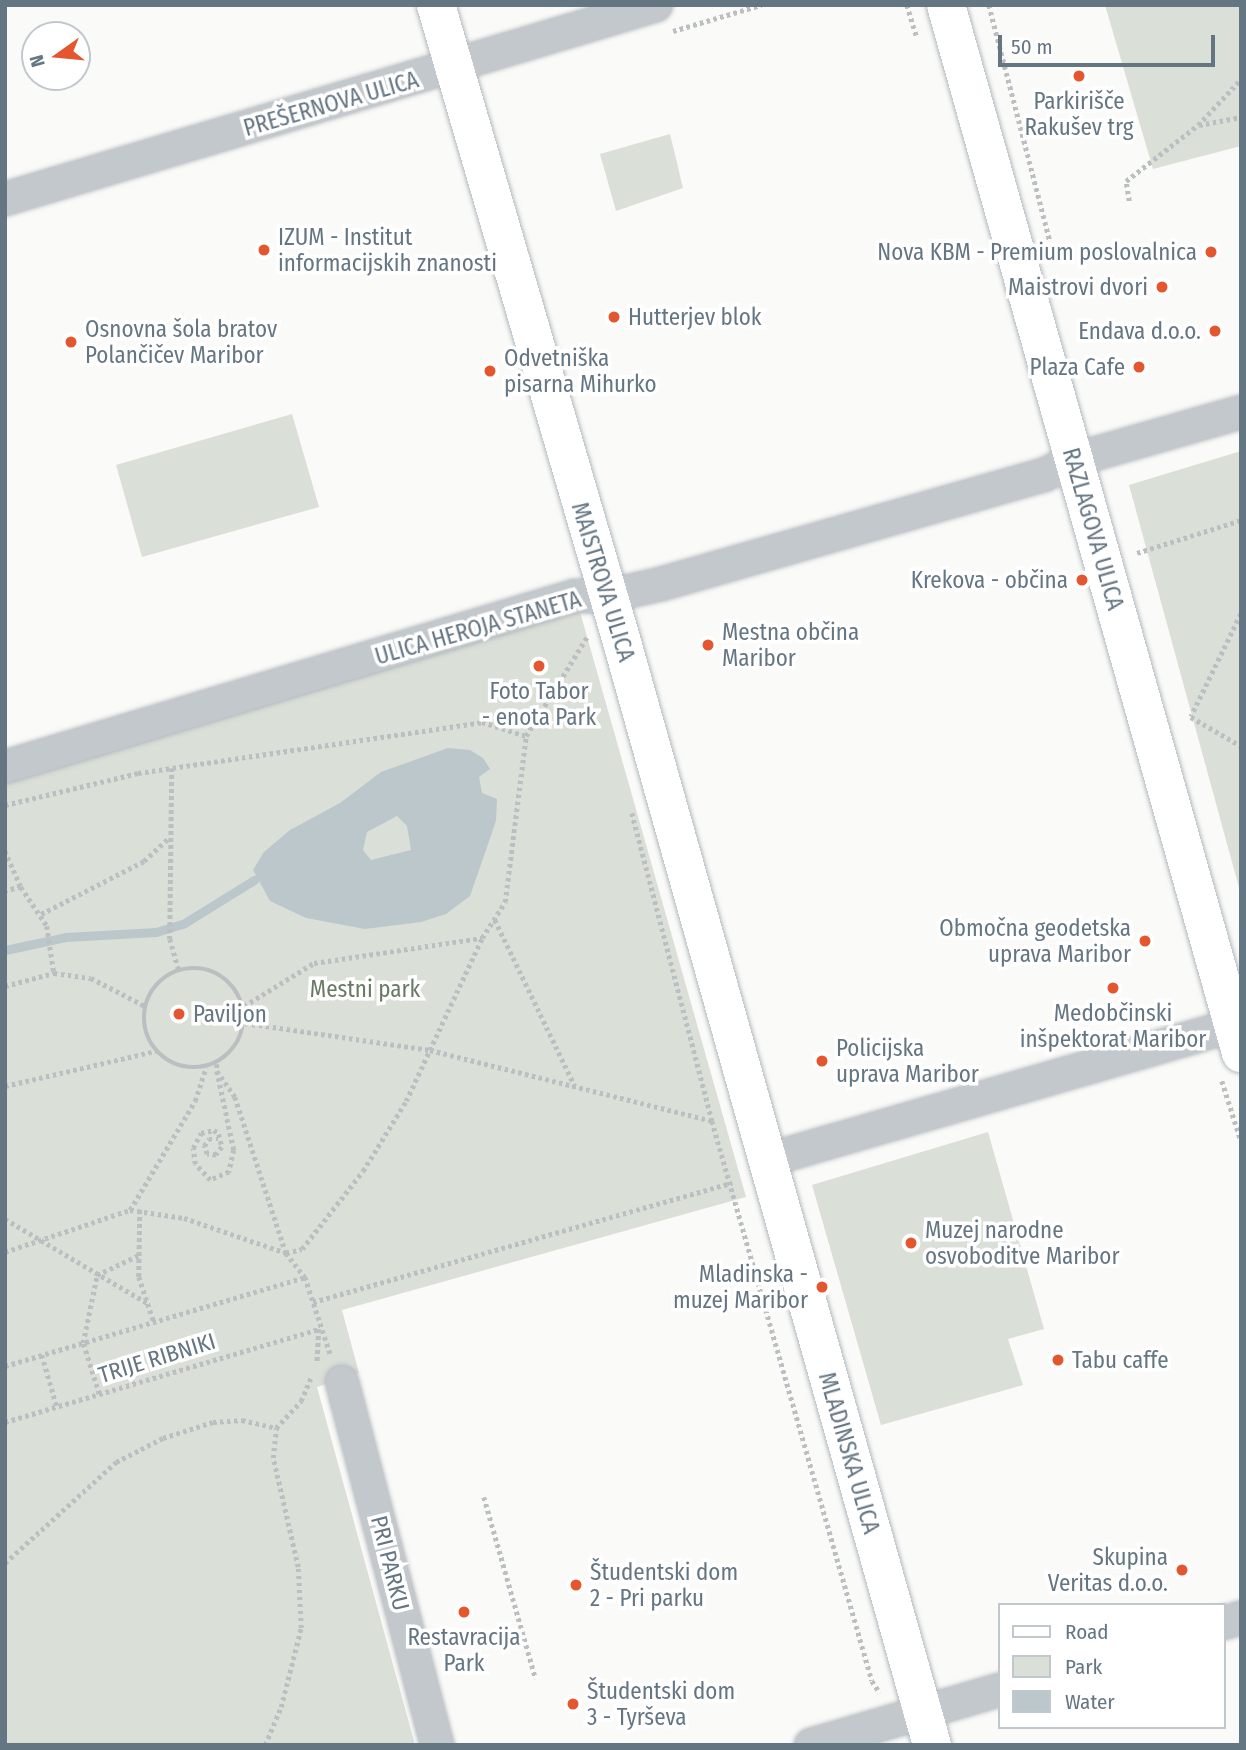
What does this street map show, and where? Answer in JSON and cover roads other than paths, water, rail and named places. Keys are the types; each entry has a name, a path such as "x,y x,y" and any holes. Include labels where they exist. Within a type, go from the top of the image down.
{"street":[{"name":"MAISTROVA ULICA","path":"436,5 607,596 753,1173"},
{"name":"PREŠERNOVA ULICA","path":"5,200 453,68 656,5"},
{"name":"RAZLAGOVA ULICA","path":"946,5 1233,1042"},
{"name":"ULICA HEROJA STANETA","path":"5,767 575,596 607,596 1044,475 1073,460 1241,412"},
{"path":"753,1173 1233,1042"},
{"name":"MLADINSKA ULICA","path":"753,1173 928,1729"},
{"name":"PRI PARKU","path":"342,1382 437,1745"},
{"path":"811,1745 928,1729 998,1691"}],"water":[{"path":"448,748 470,750 483,758 490,769 479,777 482,793 497,799 496,821 470,896 446,914 421,922 365,929 306,918 270,901 253,870 264,852 290,830 340,803 381,772","holes":["397,816 407,826 411,850 371,860 363,850 367,832"]}],"waterway":[{"path":"5,950 66,937 156,932 183,924 254,880"}],"place":[{"name":"Parkirišče Rakušev trg","path":"1079,76"},
{"name":"IZUM - Institut informacijskih znanosti","path":"264,250"},
{"name":"Nova KBM - Premium poslovalnica","path":"1211,252"},
{"name":"Maistrovi dvori","path":"1162,287"},
{"name":"Hutterjev blok","path":"614,317"},
{"name":"Endava d.o.o.","path":"1215,331"},
{"name":"Osnovna šola bratov Polančičev Maribor","path":"71,342"},
{"name":"Plaza Cafe","path":"1139,367"},
{"name":"Odvetniška pisarna Mihurko","path":"490,371"},
{"name":"Krekova - občina","path":"1082,580"},
{"name":"Mestna občina Maribor","path":"708,645"},
{"name":"Foto Tabor - enota Park","path":"539,666"},
{"name":"Območna geodetska uprava Maribor","path":"1145,941"},
{"name":"Medobčinski inšpektorat Maribor","path":"1113,988"},
{"name":"Paviljon","path":"179,1014"},
{"name":"Policijska uprava Maribor","path":"822,1061"},
{"name":"Muzej narodne osvoboditve Maribor","path":"911,1243"},
{"name":"Mladinska - muzej Maribor","path":"822,1287"},
{"name":"Tabu caffe","path":"1058,1360"},
{"name":"Skupina Veritas d.o.o.","path":"1182,1570"},
{"name":"Študentski dom 2 - Pri parku","path":"576,1585"},
{"name":"Restavracija Park","path":"464,1612"},
{"name":"Študentski dom 3 - Tyrševa","path":"573,1704"}],"park label":[{"name":"Mestni park","path":"365,989"}]}
